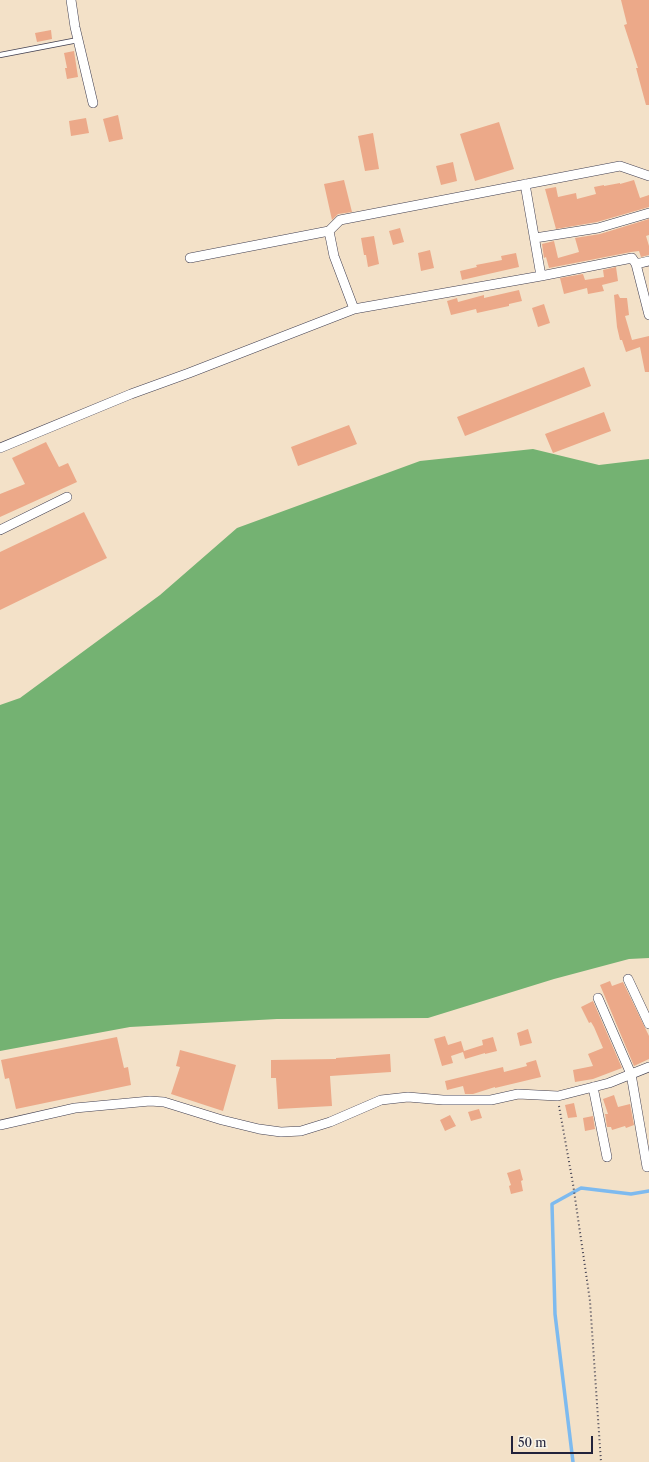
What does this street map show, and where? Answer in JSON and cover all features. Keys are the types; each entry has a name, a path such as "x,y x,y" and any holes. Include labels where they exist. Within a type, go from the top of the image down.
{"street":[{"path":"71,0 78,40 93,103"},
{"path":"190,258 329,231 340,220 620,166 649,176"},
{"path":"525,184 541,276"},
{"path":"535,238 598,228 649,213"},
{"path":"329,231 334,256 354,309"},
{"path":"0,448 131,394 354,309 541,276 632,258 636,264 649,315"},
{"path":"636,264 649,262"},
{"path":"0,530 67,497"},
{"path":"628,979 649,1024"},
{"path":"598,998 631,1074 647,1167"},
{"path":"0,1125 75,1108 150,1101 164,1102 222,1120 259,1129 281,1132 301,1130 330,1122 381,1100 408,1097 443,1100 491,1100 518,1094 558,1096 609,1083 649,1067"},
{"path":"593,1087 607,1157"}],"lane":[{"path":"0,56 78,40"}],"path":[{"path":"558,1096 573,1184 590,1301 601,1462"}],"green space":[{"path":"533,449 599,465 649,459 649,958 629,959 554,979 428,1018 277,1019 130,1027 0,1051 0,705 20,698 160,595 237,528 420,461"}],"building":[{"path":"621,0 649,0 649,105 646,105 636,68 638,68 624,25 627,24"},
{"path":"51,30 52,39 37,42 35,33"},
{"path":"74,51 78,77 67,79 65,68 67,68 64,53"},
{"path":"118,115 123,139 109,142 103,119"},
{"path":"86,118 89,133 71,136 69,121"},
{"path":"499,122 514,169 475,181 460,134"},
{"path":"373,133 379,169 365,171 358,136"},
{"path":"453,162 457,181 441,185 436,166"},
{"path":"344,180 352,212 338,214 332,220 324,184"},
{"path":"634,180 640,198 649,195 649,207 597,222 556,229 545,189 556,187 558,197 576,193 577,199 596,194 594,187 620,184"},
{"path":"649,219 649,235 646,236 649,246 649,255 641,257 639,251 631,252 549,268 546,257 544,258 542,244 554,241 558,258 579,252 575,238 600,234"},
{"path":"400,228 404,242 393,245 389,231"},
{"path":"374,236 379,264 368,267 361,238"},
{"path":"430,250 434,268 421,271 418,253"},
{"path":"516,253 519,267 462,280 460,271 477,267 476,265 502,260 501,256"},
{"path":"616,267 618,281 602,285 604,291 588,294 587,288 564,294 560,278 583,274 585,280 604,277 603,270"},
{"path":"519,290 522,301 509,304 509,306 477,313 476,309 451,315 447,301 457,298 458,302 484,295 484,298"},
{"path":"618,294 620,298 627,298 629,315 625,316 632,340 649,336 649,372 645,372 640,347 626,352 622,340 620,340 617,327 614,295"},
{"path":"544,304 550,323 538,327 532,308"},
{"path":"584,367 591,386 465,436 457,417"},
{"path":"604,412 611,431 553,453 545,434"},
{"path":"349,425 357,444 298,466 291,447"},
{"path":"46,442 59,467 68,463 77,482 0,517 0,494 25,484 12,458"},
{"path":"84,512 107,558 0,610 0,552"},
{"path":"610,981 612,986 623,982 649,1036 649,1059 634,1066 600,985"},
{"path":"593,1001 622,1068 593,1079 575,1082 573,1070 593,1066 588,1054 603,1048 594,1027 591,1022 589,1023 581,1007"},
{"path":"528,1029 532,1043 520,1046 517,1033"},
{"path":"445,1036 448,1045 461,1041 464,1051 483,1045 482,1040 493,1037 497,1051 465,1059 463,1052 451,1056 453,1063 442,1066 434,1039"},
{"path":"117,1037 124,1068 128,1067 131,1085 16,1109 9,1078 5,1079 1,1060"},
{"path":"180,1050 236,1065 223,1111 171,1094 180,1067 176,1066"},
{"path":"390,1054 391,1072 330,1076 332,1106 278,1109 276,1078 271,1078 271,1060 336,1059"},
{"path":"536,1060 541,1077 495,1087 473,1094 465,1094 463,1086 447,1090 445,1081 503,1067 504,1072 527,1066 526,1063"},
{"path":"614,1095 618,1107 630,1104 634,1125 612,1130 611,1127 607,1127 605,1114 608,1114 603,1099"},
{"path":"574,1103 577,1117 568,1118 565,1105"},
{"path":"479,1109 482,1118 471,1121 468,1112"},
{"path":"450,1115 456,1126 445,1131 440,1120"},
{"path":"593,1116 595,1129 585,1131 583,1118"},
{"path":"520,1169 523,1180 521,1181 523,1191 511,1194 509,1186 511,1185 507,1173"}],"waterway":[{"path":"573,1462 555,1314 552,1204 581,1188 631,1194 649,1191"}]}
